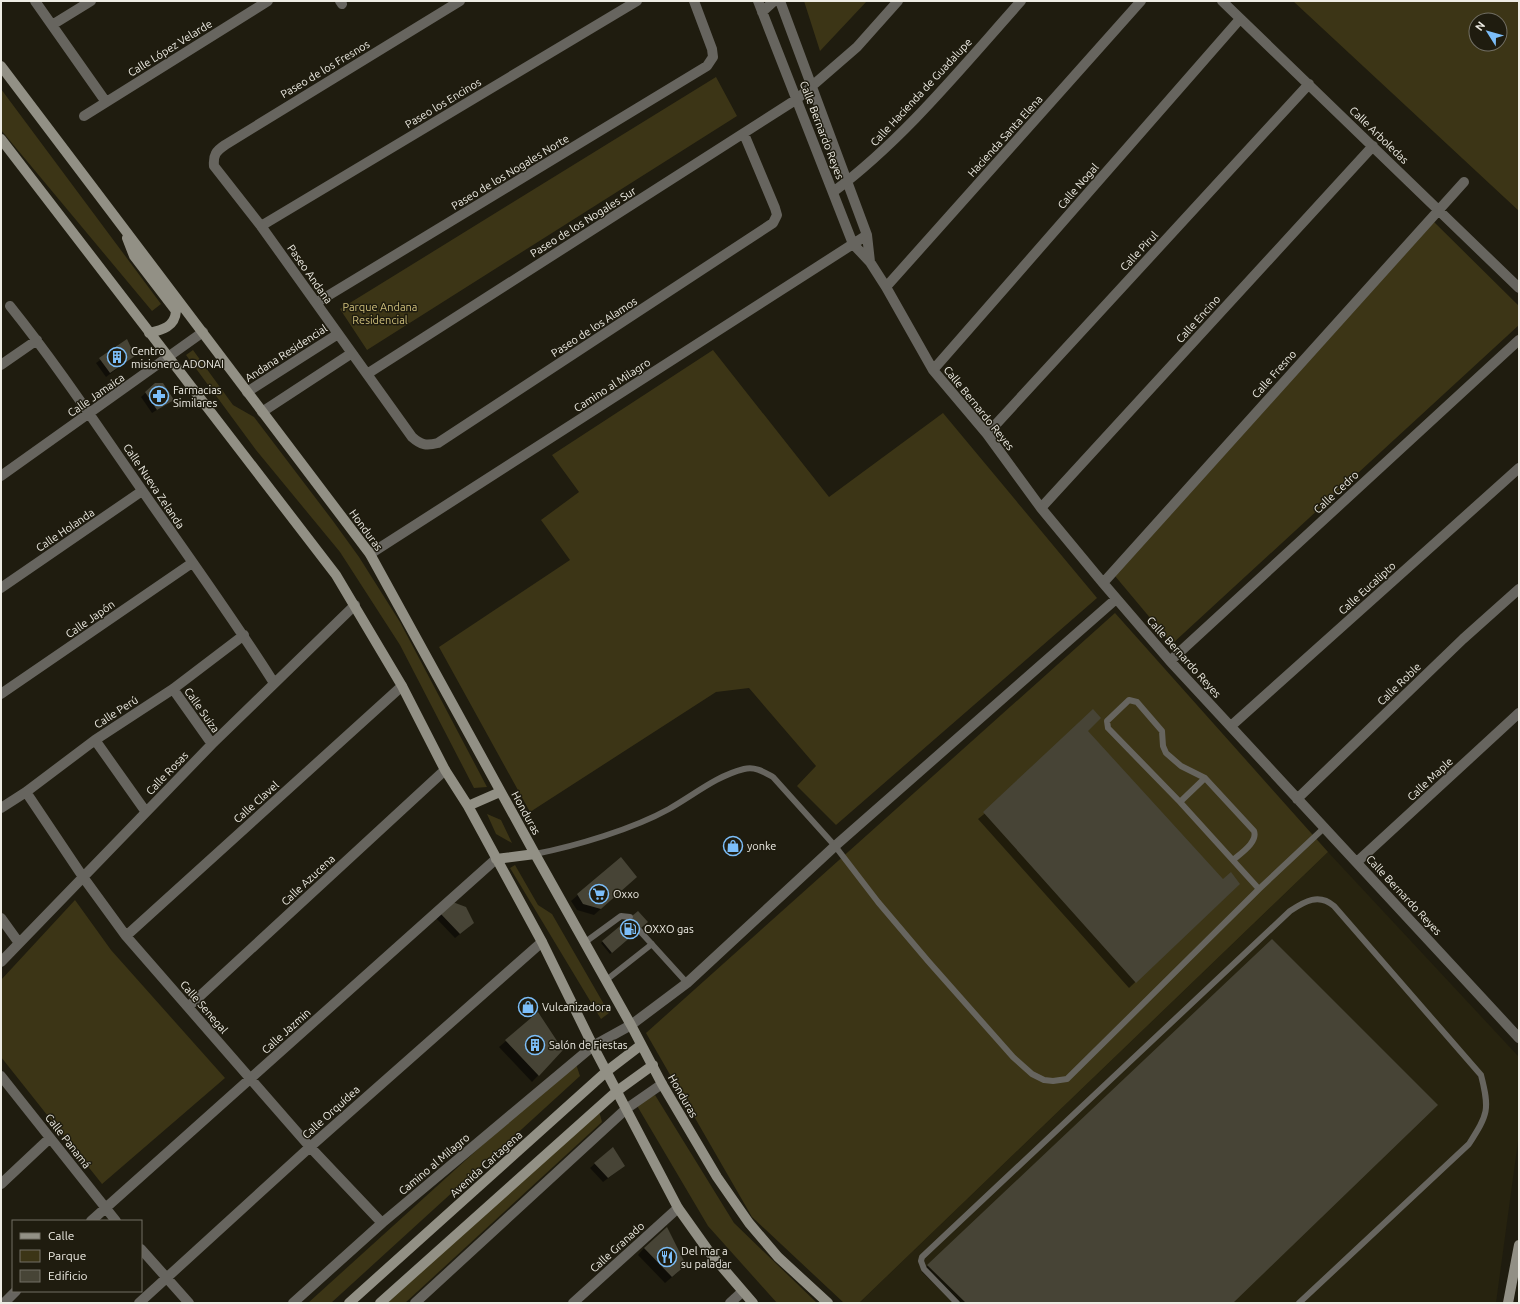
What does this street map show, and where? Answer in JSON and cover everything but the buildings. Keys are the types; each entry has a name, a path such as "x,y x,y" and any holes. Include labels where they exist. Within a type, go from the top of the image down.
{"street":[{"path":"34,1 106,102"},
{"path":"52,26 91,1"},
{"name":"Calle López Velarde","path":"84,116 268,1"},
{"name":"Paseo de los Fresnos","path":"214,166 214,157 217,150 460,1"},
{"name":"Paseo los Encinos","path":"262,226 637,1"},
{"name":"Paseo de los Nogales Norte","path":"316,303 701,70 710,63 713,57 711,44 694,1"},
{"name":"Calle Bernardo Reyes","path":"758,1 853,244 870,262 886,287 933,370 986,434 1041,508 1116,599 1170,661 1519,1038"},
{"path":"762,12 774,1"},
{"name":"Calle Bernardo Reyes","path":"780,1 811,88 867,235 870,262"},
{"name":"Paseo de los Nogales Sur","path":"367,374 797,99 857,47 898,1"},
{"name":"Calle Hacienda de Guadalupe","path":"833,192 870,163 913,120 1021,1"},
{"name":"Hacienda Santa Elena","path":"886,287 1141,1"},
{"name":"Calle Arboledas","path":"1222,1 1439,209 1519,288"},
{"name":"Calle Nogal","path":"933,370 1240,19"},
{"name":"Honduras","path":"1,66 370,554 605,982 631,1025 662,1084 717,1177 749,1223 778,1257 828,1303"},
{"name":"Calle Pirul","path":"986,434 1309,84"},
{"name":"Paseo de los Alamos","path":"412,437 420,444 428,446 438,443 773,224 776,215 775,208 744,134"},
{"path":"1,139 336,575 402,686 445,770 468,806 542,942 593,1046 678,1208 710,1254 753,1303"},
{"name":"Calle Encino","path":"1041,508 1373,146"},
{"name":"Paseo Andana","path":"214,166 262,226 412,437"},
{"name":"Calle Fresno","path":"1103,583 1464,182"},
{"path":"121,224 134,256 176,311 176,317 172,324 160,330 149,333"},
{"name":"Camino al Milagro","path":"370,554 867,235"},
{"name":"Calle Nueva Zelanda","path":"10,306 37,340 90,414 192,563 244,635 274,683"},
{"name":"Calle Jamaica","path":"1,476 203,332"},
{"name":"Andana Residencial","path":"247,392 338,334"},
{"path":"1,365 37,340"},
{"name":"Calle Cedro","path":"1170,661 1519,340"},
{"path":"262,412 352,353"},
{"name":"Calle Eucalipto","path":"1231,726 1519,468"},
{"name":"Calle Holanda","path":"1,588 142,491"},
{"name":"Calle Japón","path":"1,694 192,563"},
{"name":"Calle Roble","path":"1297,799 1463,639 1519,589"},
{"name":"Camino al Milagro","path":"294,1303 382,1223 593,1046 631,1025 687,983 835,846 1116,599"},
{"name":"Calle Rosas","path":"1,962 212,744 355,605"},
{"name":"Calle Perú","path":"1,808 26,792 95,740 173,690 244,635"},
{"name":"Calle Clavel","path":"126,936 402,686"},
{"name":"Calle Suiza","path":"173,690 212,744"},
{"name":"Calle Maple","path":"1357,862 1519,713"},
{"path":"95,740 146,812"},
{"name":"Calle Azucena","path":"188,1007 445,770"},
{"name":"Calle Senegal","path":"26,792 83,877 126,936 310,1147 382,1223"},
{"path":"468,806 500,792"},
{"path":"496,859 534,854"},
{"name":"Calle Jazmin","path":"92,1220 496,859"},
{"path":"1,918 18,943"},
{"name":"Calle Orquídea","path":"139,1303 310,1147 542,942"},
{"name":"Avenida Cartagena","path":"349,1303 607,1071 641,1045"},
{"path":"380,1303 617,1091 653,1065"},
{"name":"Calle Panamá","path":"1,1076 104,1208 115,1220"},
{"path":"415,1303 626,1109 662,1084"},
{"path":"1,1184 50,1138"},
{"name":"Calle Granado","path":"573,1303 678,1208"},
{"path":"1508,1303 1519,1245"},
{"path":"142,1250 189,1303"},
{"path":"4,1303 15,1292"},
{"path":"730,1303 742,1292"}],"lane":[{"path":"1233,860 1254,840 1254,831 1205,778 1181,766 1166,753 1163,746 1162,731 1137,702 1132,700 1126,702 1107,721 1108,728 1180,802 1259,889"},
{"path":"534,854 629,827 669,809 715,780 746,768 759,770 772,777 835,846 923,955 1013,1057 1032,1074 1044,1080 1053,1082 1066,1079 1259,889 1324,828"},
{"path":"1180,802 1205,778"},
{"path":"957,1303 924,1269 920,1261 922,1257 1290,911 1303,902 1316,898 1328,901 1334,906 1480,1075 1487,1099 1484,1120 1468,1144 1298,1303"},
{"path":"584,943 621,916 630,917"},
{"path":"639,930 687,983"},
{"path":"605,982 652,944"}],"shaded area":[{"path":"1328,852 1519,1057 1519,1134 1496,1303 859,1303"}],"green space":[{"path":"804,1 867,1 820,51"},
{"path":"1293,1 1519,1 1519,211"},
{"name":"Parque Andana Residencial","path":"716,77 737,116 367,350 340,309"},
{"path":"1,89 161,304 152,311 1,130"},
{"path":"1431,219 1519,306 1519,325 1172,644 1115,576"},
{"path":"193,350 233,405 254,417 359,557 400,622 487,787 474,788 400,645 340,552 256,450 186,355"},
{"path":"713,350 829,497 943,413 1097,598 836,825 797,786 816,766 749,688 716,692 530,812 439,647 570,560 541,520 579,492 552,455"},
{"path":"1115,613 1328,852 859,1303 844,1303 752,1217 646,1033"},
{"path":"487,814 501,820 512,843 496,834"},
{"path":"515,865 538,905 552,914 609,1013 601,1019 510,868"},
{"path":"75,900 111,950 225,1078 102,1184 1,1057 1,980"},
{"path":"575,1061 580,1076 331,1303 308,1303"},
{"path":"655,1095 734,1223 817,1303 777,1303 708,1226 636,1104"},
{"path":"599,1111 602,1122 405,1303 386,1303"}],"place":[{"name":"Centro misionero ADONAI","path":"117,357"},
{"name":"Farmacias Similares","path":"159,396"},
{"name":"yonke","path":"733,846"},
{"name":"Oxxo","path":"599,894"},
{"name":"OXXO gas","path":"630,929"},
{"name":"Vulcanizadora","path":"528,1007"},
{"name":"Salón de Fiestas","path":"535,1045"},
{"name":"Del mar a su paladar","path":"667,1257"}]}
